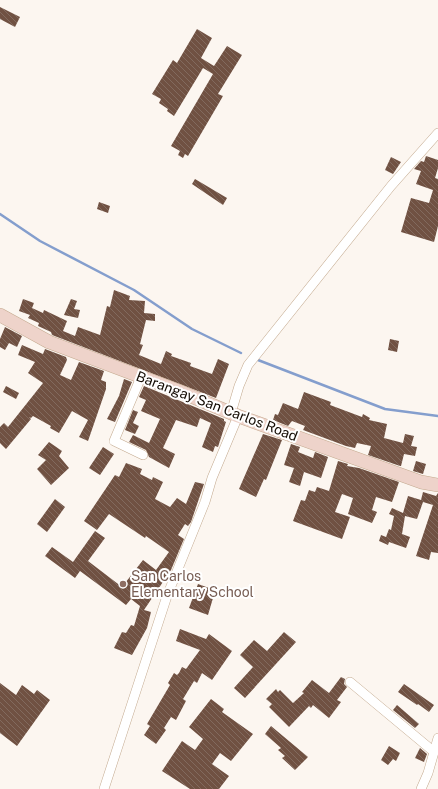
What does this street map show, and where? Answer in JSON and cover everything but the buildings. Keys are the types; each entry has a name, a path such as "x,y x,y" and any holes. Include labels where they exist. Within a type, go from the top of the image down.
{"street":[{"path":"104,789 167,596 205,502 212,478 235,415 239,386 248,365 386,192 438,133"},
{"name":"Barangay San Carlos Road","path":"0,315 49,342 235,415 421,482 438,485"},
{"path":"141,377 114,441 143,455"},
{"path":"350,682 433,751"},
{"path":"421,789 428,773 433,751 438,738"}],"waterway":[{"path":"0,214 40,241 134,290 192,329 241,353"},
{"path":"258,360 385,409 438,416"}],"place":[{"name":"San Carlos Elementary School","path":"123,584"}]}
